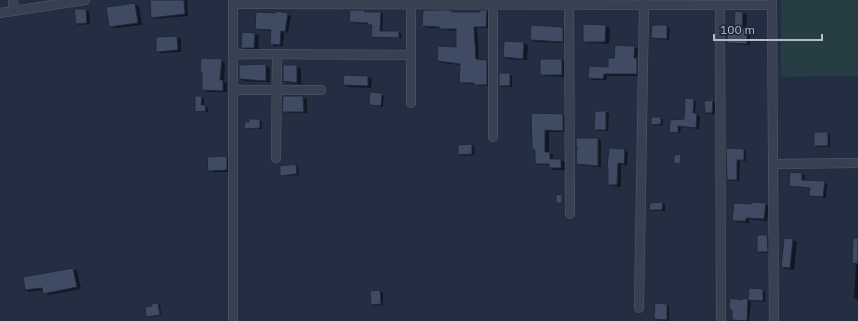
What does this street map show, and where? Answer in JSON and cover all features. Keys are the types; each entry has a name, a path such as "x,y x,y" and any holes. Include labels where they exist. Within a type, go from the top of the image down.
{"street":[{"path":"13,0 14,11"},
{"path":"0,13 66,1 85,0"},
{"path":"234,321 233,2 569,2 644,4 772,2 774,321"},
{"path":"411,2 411,103"},
{"path":"493,2 493,136"},
{"path":"569,2 570,214"},
{"path":"715,3 721,321"},
{"path":"639,308 644,4"},
{"path":"233,54 411,55"},
{"path":"276,158 277,54"},
{"path":"233,90 321,90"},
{"path":"772,164 858,163"}],"green space":[{"path":"781,0 858,0 858,76 781,77"}],"building":[{"path":"150,0 184,0 185,14 151,18"},
{"path":"135,3 138,23 109,27 106,7"},
{"path":"74,9 86,9 87,23 76,24"},
{"path":"350,10 381,12 380,31 399,31 399,38 371,37 372,25 368,25 368,23 349,22"},
{"path":"423,10 480,12 480,10 487,10 486,27 474,27 476,59 487,60 487,85 459,83 460,64 437,61 438,46 456,47 456,29 439,29 440,27 422,26"},
{"path":"276,11 288,13 285,32 281,31 280,45 270,44 271,30 255,29 256,12 276,13"},
{"path":"735,11 743,12 742,28 747,29 747,44 727,43 728,28 734,28"},
{"path":"583,24 606,25 605,42 583,42"},
{"path":"531,25 563,27 563,42 530,40"},
{"path":"652,25 667,25 667,39 651,38"},
{"path":"242,32 255,33 254,48 241,48"},
{"path":"177,36 178,50 156,52 156,37"},
{"path":"504,41 524,42 523,59 503,57"},
{"path":"615,45 635,46 634,58 637,58 637,74 604,74 603,79 588,78 589,66 608,67 608,58 614,58"},
{"path":"201,58 222,59 220,80 223,80 223,91 202,90 202,72 200,72"},
{"path":"540,59 562,59 562,75 540,75"},
{"path":"266,64 266,81 239,79 239,65"},
{"path":"283,65 297,65 297,83 283,81"},
{"path":"499,73 510,73 510,86 499,86"},
{"path":"344,75 368,76 368,86 343,85"},
{"path":"370,92 382,93 381,106 369,105"},
{"path":"195,96 202,96 201,105 205,105 206,111 195,112"},
{"path":"283,96 303,96 304,112 282,112"},
{"path":"685,98 694,99 693,113 697,113 696,128 678,126 678,133 669,132 670,120 684,119"},
{"path":"713,100 712,113 705,113 704,101"},
{"path":"595,111 606,111 606,130 594,130"},
{"path":"531,113 563,114 563,131 545,130 545,152 550,152 550,159 561,159 561,168 549,168 549,164 535,164 535,150 532,149"},
{"path":"651,117 661,117 661,124 651,125"},
{"path":"249,119 260,119 260,128 244,129 245,122 249,122"},
{"path":"814,132 828,132 828,146 814,146"},
{"path":"576,138 598,138 598,166 576,164"},
{"path":"472,144 472,154 458,155 458,145"},
{"path":"609,148 625,149 624,164 618,163 617,185 608,185 607,167"},
{"path":"726,148 744,149 744,160 737,160 737,180 727,180"},
{"path":"681,154 680,164 674,163 674,155"},
{"path":"227,156 227,170 208,171 207,157"},
{"path":"296,164 297,174 280,176 280,166"},
{"path":"790,172 802,173 802,180 825,181 823,197 809,196 810,188 789,186"},
{"path":"562,194 562,203 556,203 556,195"},
{"path":"663,202 662,210 649,210 650,203"},
{"path":"752,202 766,203 764,219 746,218 746,221 732,221 734,203 752,204"},
{"path":"757,235 767,235 768,252 757,252"},
{"path":"784,238 793,239 790,268 781,267"},
{"path":"853,238 858,238 858,264 852,263"},
{"path":"73,268 77,287 43,294 42,288 25,290 23,277"},
{"path":"749,288 763,289 763,301 748,300"},
{"path":"380,290 381,304 371,305 370,291"},
{"path":"730,298 742,300 742,298 748,299 747,321 732,320 732,310 729,309"},
{"path":"158,303 160,315 146,317 145,307"},
{"path":"655,303 667,304 667,320 654,319"}]}
